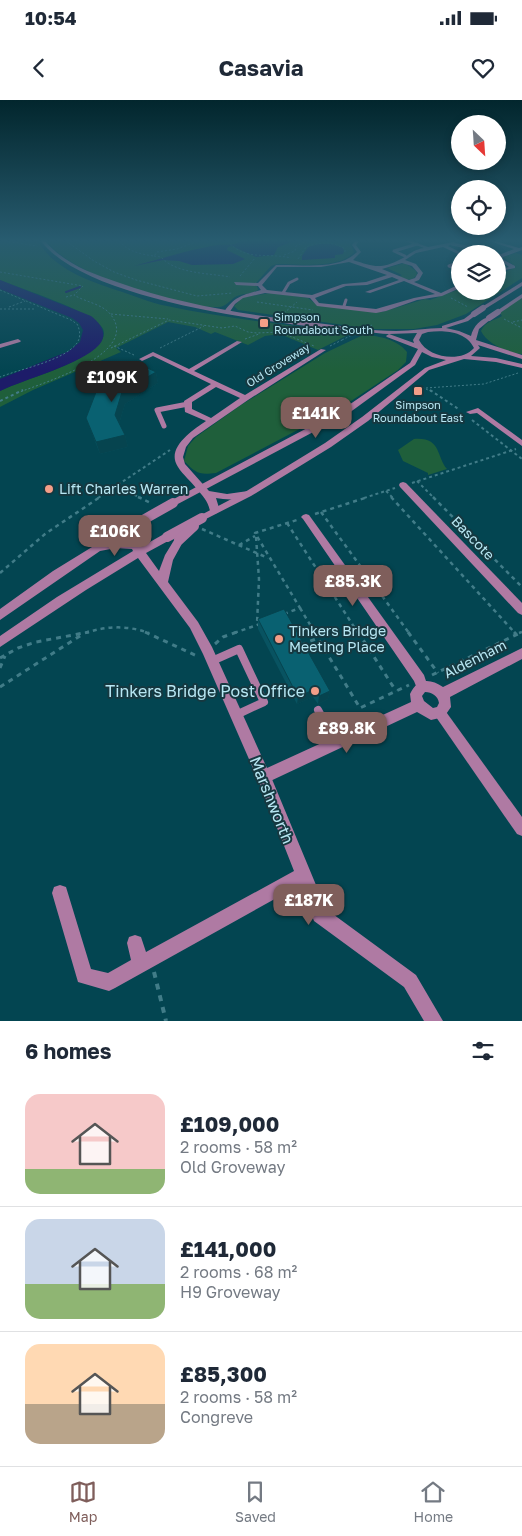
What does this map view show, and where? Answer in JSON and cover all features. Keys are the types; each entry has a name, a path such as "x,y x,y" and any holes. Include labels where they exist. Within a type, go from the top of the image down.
{"street":[{"path":"115,284 184,305 227,312 371,328 397,333 426,331 455,325 473,311 483,308 522,284"},
{"path":"255,284 259,285 265,291"},
{"path":"227,312 233,303 244,296 265,291 312,296 345,285 356,284"},
{"path":"368,292 396,284"},
{"path":"413,284 440,295"},
{"path":"312,296 317,304 345,303 384,310 416,299 440,295 451,290"},
{"path":"0,642 65,596 137,549 167,537 248,494 335,440 427,369 476,351 477,348 473,340 476,328 522,296"},
{"path":"371,328 437,356 496,360 522,366"},
{"path":"433,330 455,332 522,357"},
{"path":"0,615 139,521 173,503 204,491 346,411 414,364 420,348 416,340 417,336 426,331"},
{"path":"0,346 18,341"},
{"path":"190,370 239,342"},
{"name":"Old Groveway","path":"213,512 213,502 182,465 179,458 182,446 190,436 245,398 323,350"},
{"path":"142,359 153,354"},
{"name":"Old Groveway","path":"153,354 190,370 245,398"},
{"path":"212,421 188,410 188,401 216,384"},
{"path":"467,413 478,410 522,445"},
{"name":"Bascote","path":"403,485 522,610"},
{"path":"204,491 222,497 248,494"},
{"path":"306,517 420,679 422,687"},
{"path":"163,582 165,565 170,554 179,540 202,518"},
{"path":"137,549 131,536 139,521"},
{"path":"94,550 116,544 137,549"},
{"name":"Marshworth","path":"137,549 194,625 210,656 264,777 302,875 320,915 410,981 434,1021"},
{"name":"Aldenham","path":"442,694 522,653"},
{"path":"422,687 433,687 442,694 445,707 440,713 430,714 418,705 416,694 422,687"},
{"path":"264,777 418,705"},
{"path":"440,713 522,829"},
{"path":"60,893 84,976 109,982 302,875"},
{"path":"135,943 146,962"}],"lane":[{"path":"283,293 288,284"},
{"path":"164,426 157,410 188,404"},
{"path":"210,656 239,649 264,702 236,715"},
{"path":"318,710 336,743"}],"path":[{"path":"66,297 74,295 83,286 71,284"},
{"path":"151,284 196,296 233,293 261,303 316,311"},
{"path":"0,290 62,315 77,324 79,337 77,343 58,355 0,377"},
{"path":"74,295 110,314 222,328 235,326 248,332 280,332 323,350 371,328 378,322"},
{"path":"440,295 473,311"},
{"path":"6,309 27,301"},
{"path":"283,315 289,307 297,302"},
{"path":"0,309 34,309"},
{"path":"108,350 116,334 113,318 110,314"},
{"path":"497,314 522,328"},
{"path":"0,401 20,390 72,371 94,360 114,346 169,320"},
{"path":"512,322 522,320"},
{"path":"153,354 156,350 205,326"},
{"path":"239,342 268,333"},
{"path":"114,346 142,359"},
{"path":"420,390 422,387 484,384 522,372"},
{"path":"426,388 467,413 522,459"},
{"path":"0,572 46,534 190,436"},
{"path":"238,545 255,535 287,523 512,450 522,445"},
{"path":"417,481 522,587"},
{"path":"386,491 516,635"},
{"path":"321,512 438,672"},
{"path":"287,523 396,691"},
{"path":"255,535 300,608 276,617"},
{"path":"255,535 259,579 257,624"},
{"path":"0,687 84,634 106,627 127,627 153,634 198,656 210,656 223,637 268,621"},
{"path":"0,658 28,644 61,635 84,634"},
{"path":"298,646 318,638"},
{"path":"0,668 6,655"},
{"path":"146,962 166,1021"}],"green space":[{"path":"11,284 100,284 161,305 190,311 352,333 318,350 280,334 265,336 248,345 215,332 211,334 195,327 168,322 116,348 121,352 33,390 0,407 0,391 81,358 102,340 103,329 94,320 54,300"},
{"path":"118,284 256,284 258,290 237,296 226,305 218,307 178,302"},
{"path":"451,292 451,300 488,300 466,314 437,325 414,329 372,329 238,310 234,306 243,297 271,293 308,298 317,305 382,312 425,299 430,300"},
{"path":"522,297 522,354 498,347 488,340 481,331 485,325 502,316 500,313"},
{"path":"365,334 388,339 398,344 407,352 406,362 398,370 345,405 216,473 205,474 198,472 184,461 188,446 196,437 241,405 325,353"},
{"path":"414,439 423,439 434,444 447,469 428,475 428,473 403,461 398,450"}],"shaded area":[{"path":"0,284 10,284 91,316 102,329 102,341 91,352 80,359 0,391 0,379 69,351 80,342 83,330 79,323 72,318 0,289"}],"building":[{"path":"139,364 156,372 122,392 115,415 125,435 96,442 86,418 98,387"},
{"path":"284,609 330,691 319,696 315,689 298,697 258,619"}],"waterway":[{"path":"66,292 80,287"}],"place":[{"name":"Simpson Roundabout South","path":"264,323"},
{"name":"Simpson Roundabout East","path":"418,391"},
{"name":"Lift Charles Warren","path":"49,489"},
{"name":"Tinkers Bridge Meeting Place","path":"279,639"},
{"name":"Tinkers Bridge Post Office","path":"315,691"}]}
